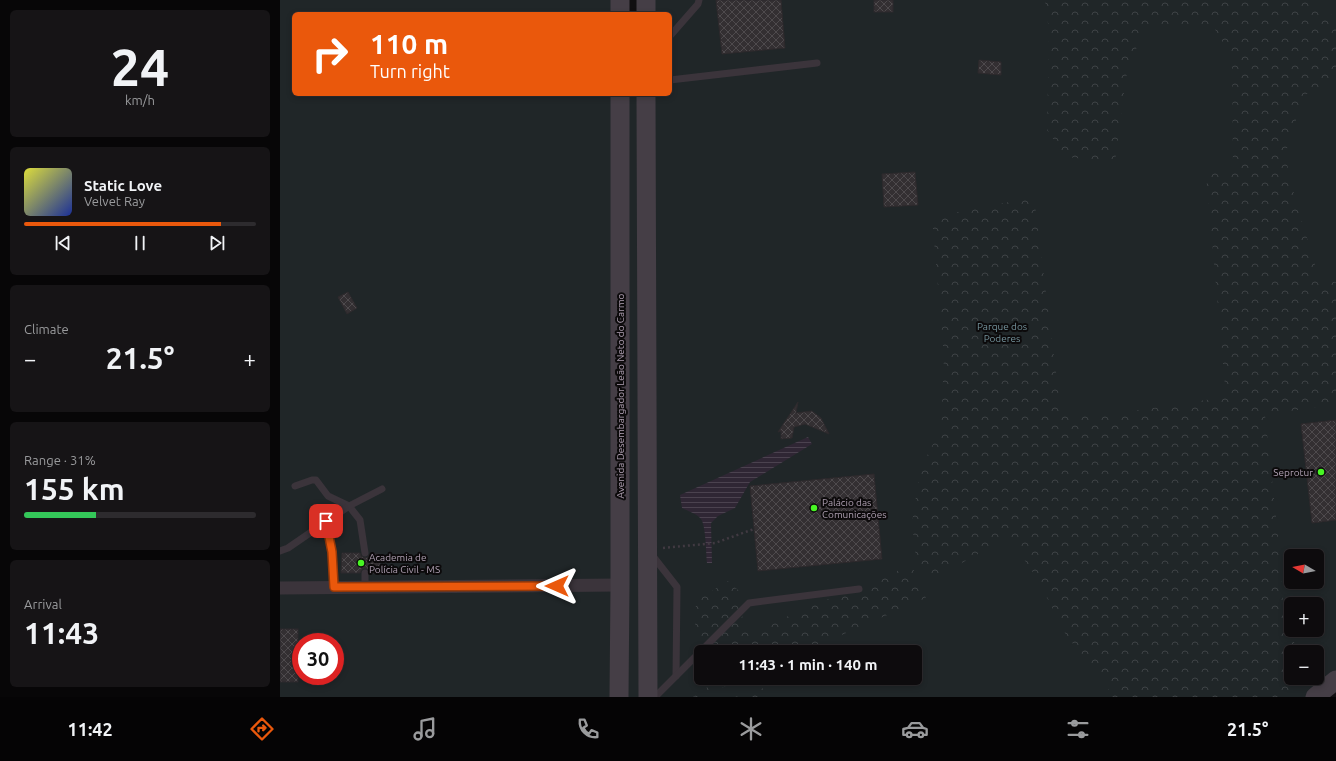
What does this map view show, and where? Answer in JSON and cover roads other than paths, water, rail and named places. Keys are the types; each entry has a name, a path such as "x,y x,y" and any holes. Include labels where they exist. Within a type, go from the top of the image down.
{"main road":[{"path":"620,0 620,12"},
{"path":"646,0 646,12"},
{"name":"Avenida Desembargador Leão Neto do Carmo","path":"619,697 620,96"},
{"path":"646,96 648,697"},
{"path":"1315,697 1336,680"}],"street":[{"path":"280,588 620,586"}],"lane":[{"path":"672,34 698,4 699,0"},
{"path":"672,80 818,63"},
{"path":"295,486 316,480 328,496 349,506 360,520 365,554"},
{"path":"280,551 288,548 349,506 382,489"},
{"path":"326,521 332,552 334,587"},
{"path":"647,550 677,587 676,676"},
{"path":"365,573 365,588"},
{"path":"655,697 749,603 859,589"}],"place":[{"name":"Seprotur","path":"1321,472"},
{"name":"Palácio das Comunicações","path":"814,508"},
{"name":"Academia de Polícia Civil - MS","path":"361,563"}],"park label":[{"name":"Parque dos Poderes","path":"1002,332"}]}
